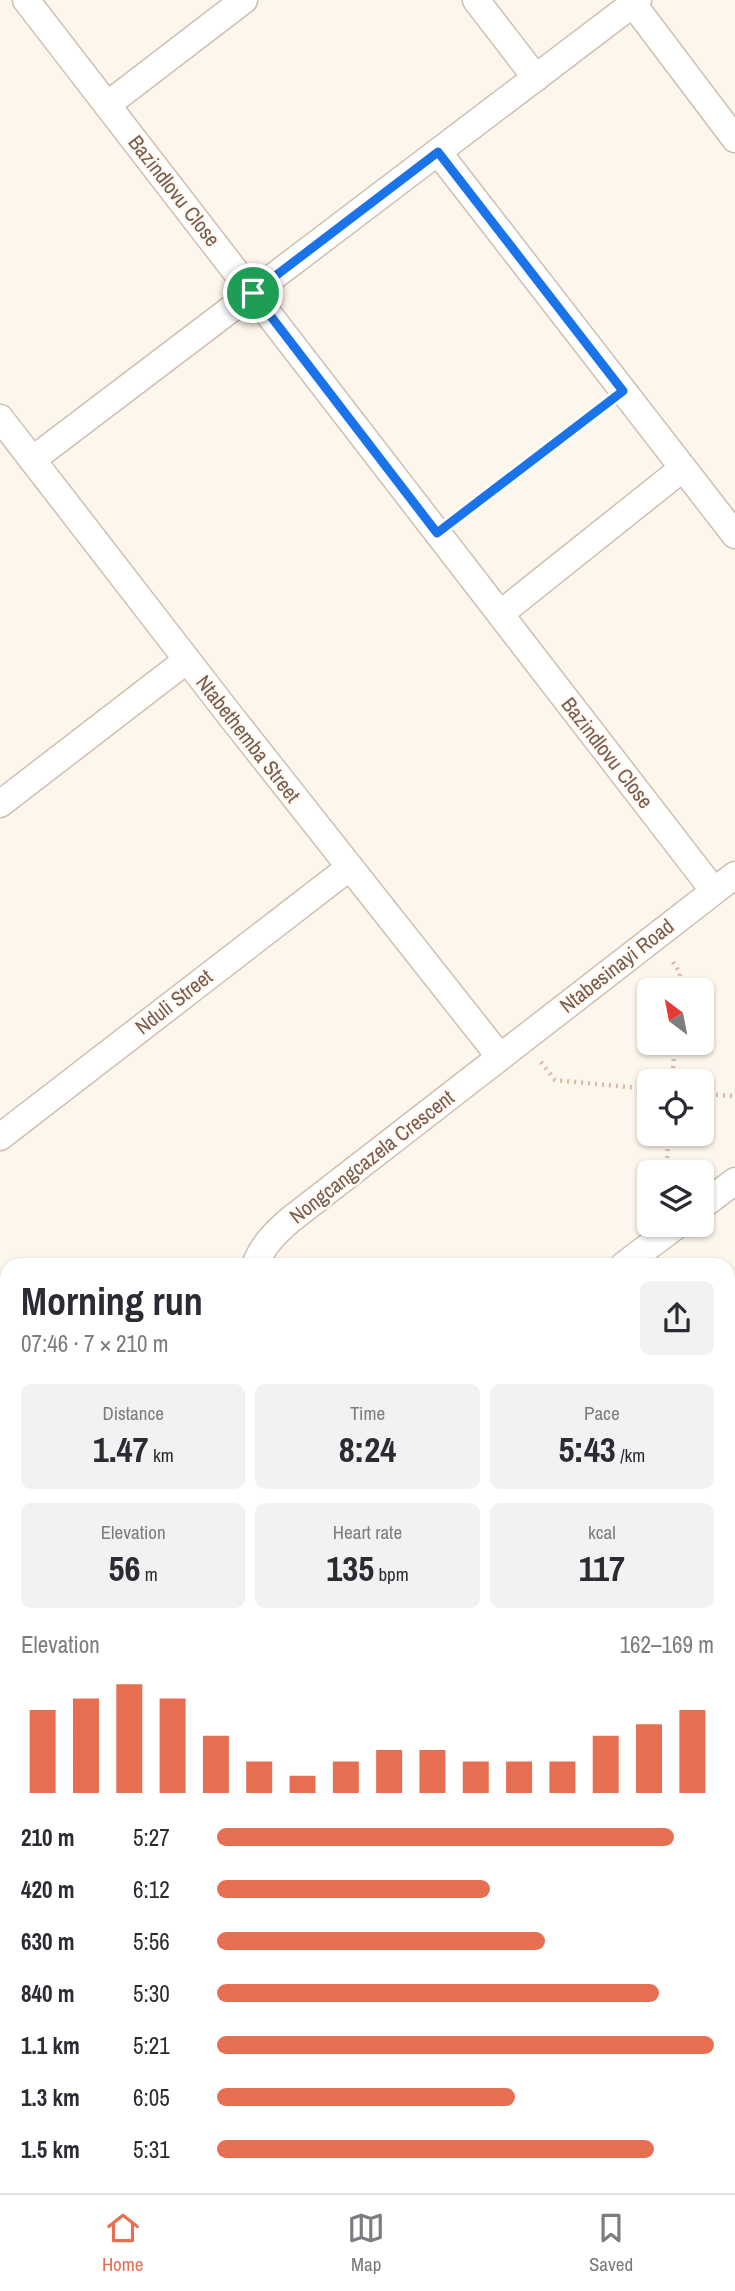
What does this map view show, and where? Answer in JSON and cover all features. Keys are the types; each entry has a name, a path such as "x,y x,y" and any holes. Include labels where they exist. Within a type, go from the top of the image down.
{"street":[{"name":"Bazindlovu Close","path":"26,0 500,614 725,883"},
{"path":"107,105 244,0"},
{"path":"476,0 536,78"},
{"path":"32,460 636,2 735,139"},
{"path":"438,152 735,535"},
{"name":"Ntabethemba Street","path":"0,418 500,1057"},
{"path":"500,614 683,468"},
{"path":"0,804 187,660"},
{"name":"Nduli Street","path":"0,1137 349,867"},
{"name":"Ntabesinayi Road","path":"500,1057 725,883"},
{"name":"Nongcangcazela Crescent","path":"258,1258 271,1237 500,1057"},
{"path":"714,1197 735,1181"},
{"path":"633,1258 661,1237"}],"path":[{"path":"437,533 623,391"},
{"path":"522,1040 555,1080 637,1088"},
{"path":"714,1095 735,1096"}],"route":[{"path":"438,152 623,391 437,533 253,293 438,152"}]}
